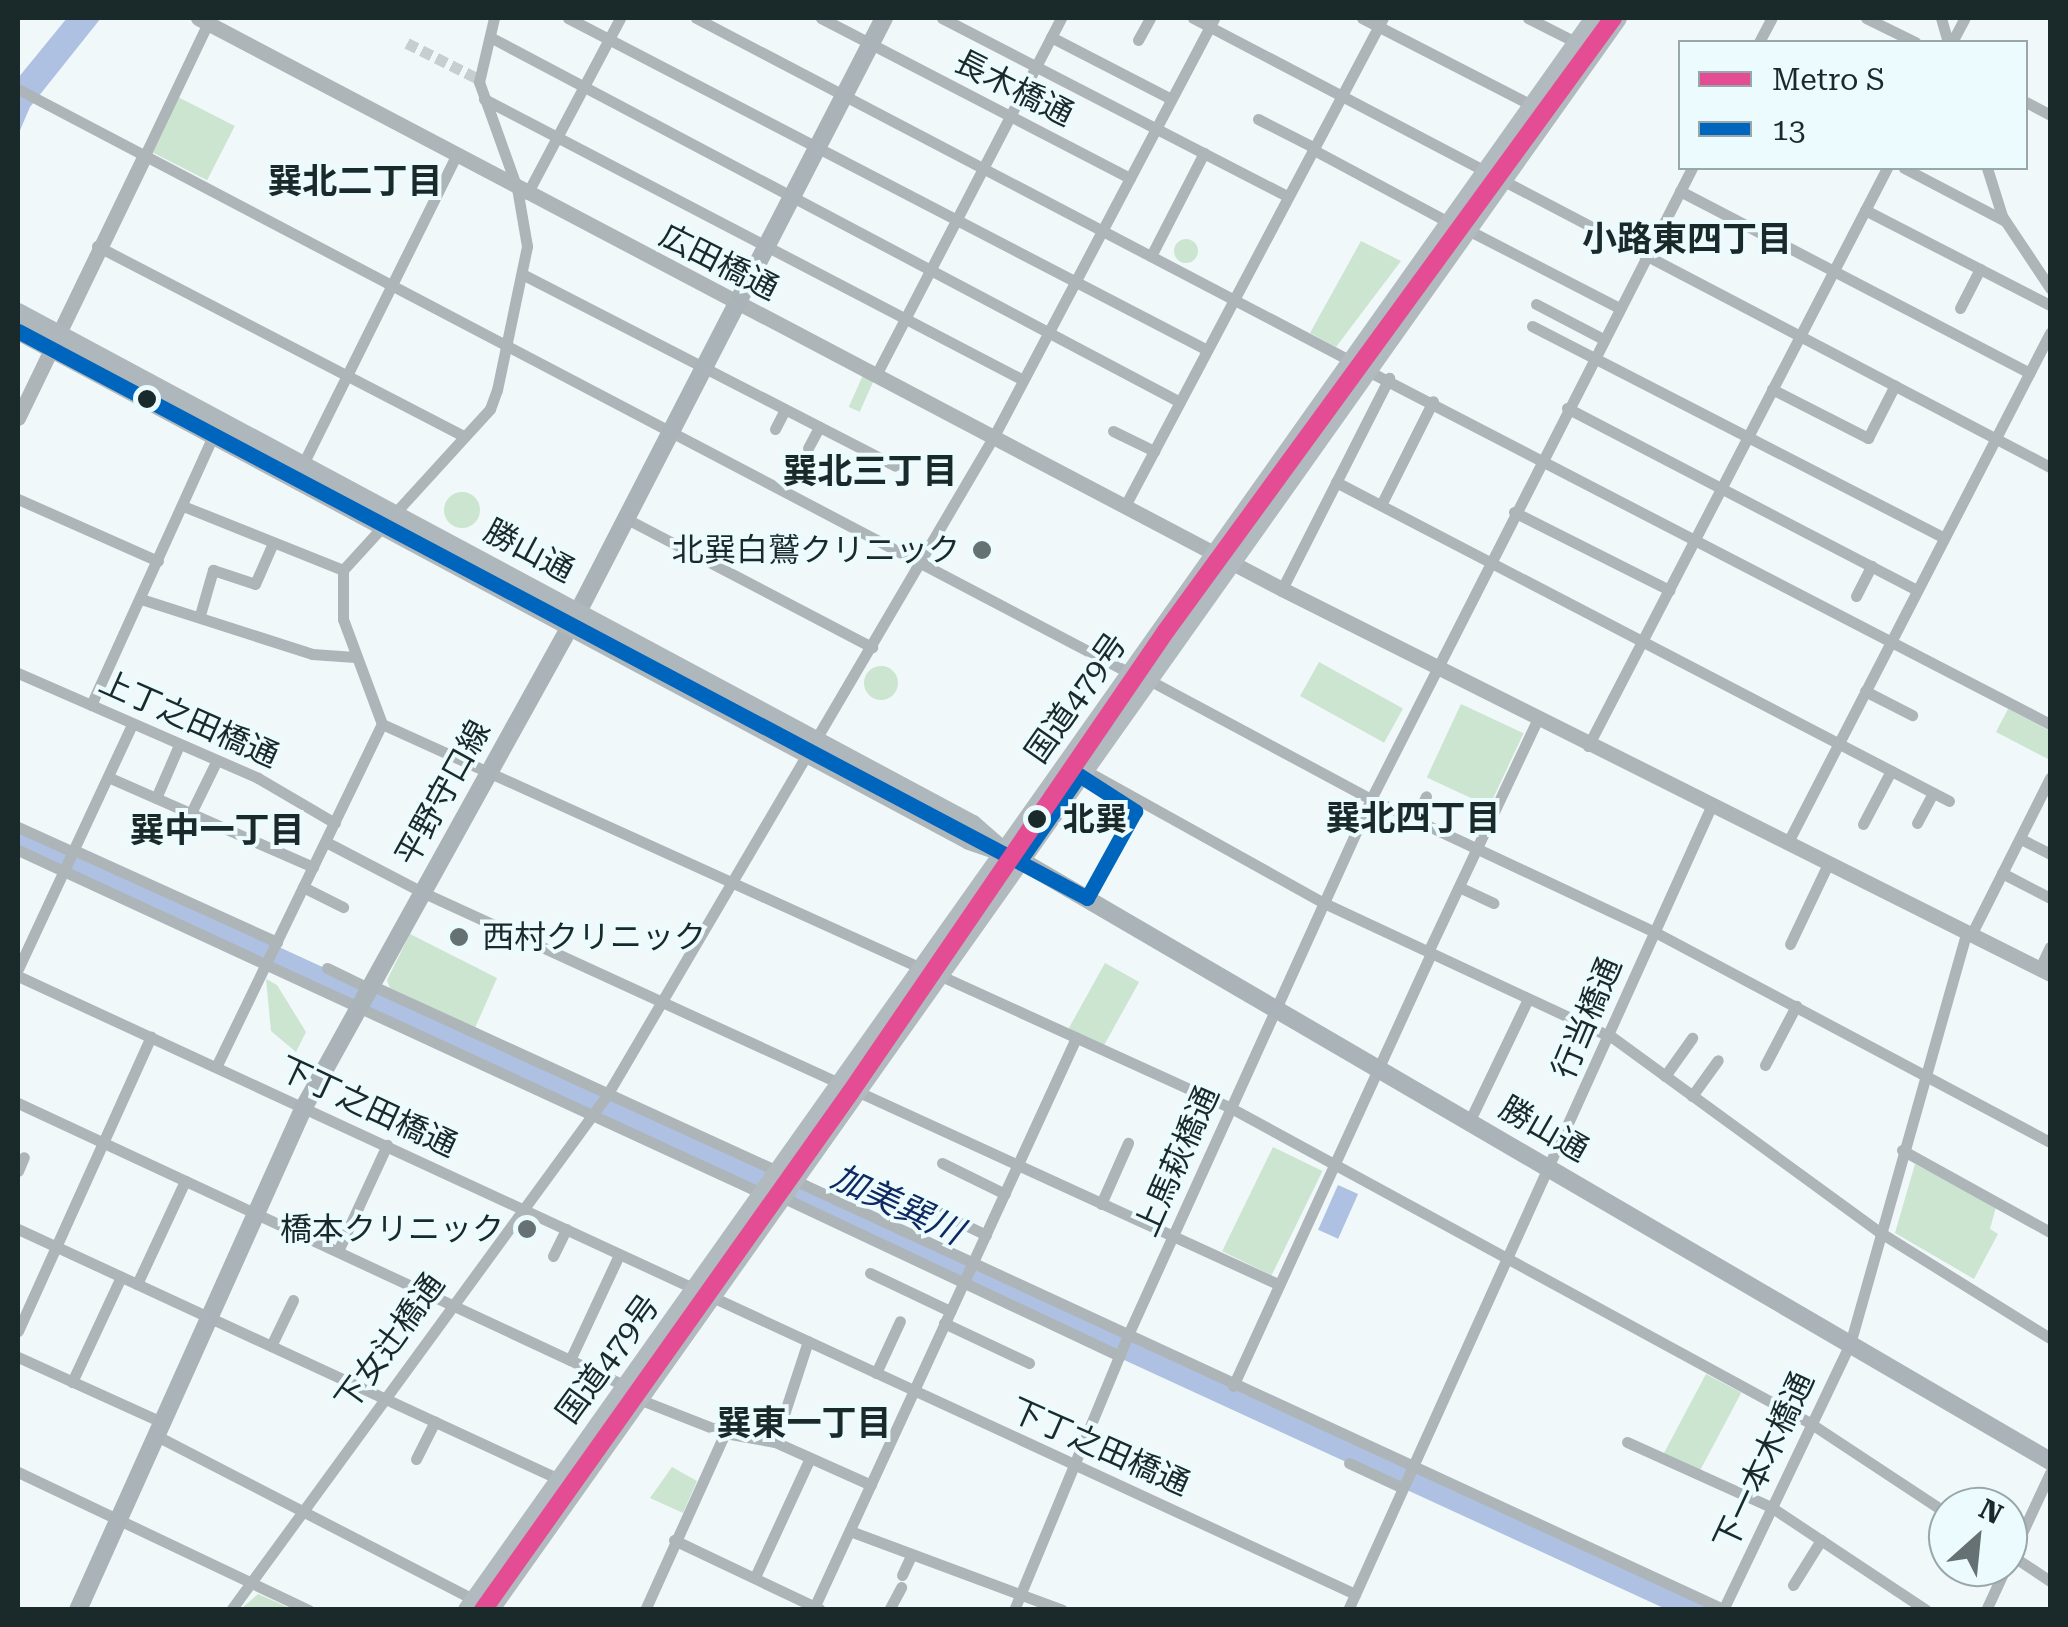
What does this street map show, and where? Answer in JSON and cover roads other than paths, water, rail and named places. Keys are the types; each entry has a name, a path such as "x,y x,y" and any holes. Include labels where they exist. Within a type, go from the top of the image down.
{"highway":[{"name":"国道479号","path":"1495,176 1533,106 1595,18"},
{"name":"国道479号","path":"477,1606 781,1187 1459,226 1617,18"},
{"name":"国道479号","path":"1013,856 1083,769 1139,676"}],"main road":[{"name":"平野守口線","path":"78,1610 253,1212 304,1107 574,619 735,300 884,18"},
{"name":"勝山通","path":"18,312 53,341 213,436 387,518 812,746 969,841 1013,856 2050,1462"},
{"name":"勝山通","path":"18,330 53,341 303,464 387,518"}],"street":[{"path":"494,18 479,79 522,191 527,246 524,275 490,409 462,435 343,570 343,619 382,724 1231,1108 1810,1422 1928,1501"},
{"path":"568,18 1206,350"},
{"path":"522,191 557,136 620,18"},
{"path":"696,18 2050,724"},
{"name":"長木橋通","path":"821,18 1130,178"},
{"path":"942,18 1287,196"},
{"path":"876,374 1061,18"},
{"path":"1138,40 1150,18"},
{"path":"1193,18 1212,22 1495,176 2050,467"},
{"path":"1362,18 1381,22 1533,106"},
{"path":"1528,18 1577,43"},
{"path":"1760,40 1772,18"},
{"path":"1866,18 1911,40"},
{"path":"1951,40 1965,18"},
{"path":"18,418 98,246 145,156 206,19"},
{"name":"広田橋通","path":"206,19 522,191 1126,504 1282,590 1710,808 2045,971"},
{"name":"下女辻橋通","path":"231,1610 599,1105 994,436 1212,22"},
{"path":"1126,504 1381,22"},
{"path":"1050,37 1171,99"},
{"path":"492,38 1180,402"},
{"path":"18,89 1371,799 1654,931 2050,1142"},
{"path":"484,99 1023,380"},
{"path":"2028,103 2050,115"},
{"path":"1258,119 1619,308"},
{"path":"1151,256 1204,152"},
{"path":"303,464 388,283 457,154"},
{"name":"上馬萩橋通","path":"1014,1610 1123,1348 1371,799 1540,457 1691,170"},
{"path":"1588,746 1886,170"},
{"path":"1908,170 2005,221"},
{"path":"1988,170 2005,221 2050,288"},
{"path":"1680,191 2030,373"},
{"path":"1866,210 2050,305"},
{"path":"98,246 462,435"},
{"path":"1960,308 1980,269"},
{"path":"524,275 895,466"},
{"path":"1536,304 1603,339"},
{"path":"1532,326 1944,538"},
{"path":"1787,844 2050,333"},
{"path":"1282,590 1388,378"},
{"path":"1772,390 1868,438 1895,385"},
{"path":"1380,504 1433,401"},
{"path":"1567,408 1917,590"},
{"path":"775,429 785,409"},
{"path":"808,448 819,426"},
{"path":"1113,431 1154,451"},
{"path":"91,705 213,436"},
{"path":"1336,482 1948,800"},
{"path":"18,499 158,562"},
{"path":"183,506 272,545 343,570"},
{"path":"1514,512 1669,590"},
{"path":"625,518 872,646"},
{"path":"200,615 213,570 255,584 272,545"},
{"path":"1856,596 1871,566"},
{"path":"141,599 312,654 355,657"},
{"name":"上丁之田橋通","path":"18,673 216,762 335,823"},
{"path":"1866,691 1912,714"},
{"path":"1232,1386 1538,720"},
{"path":"18,972 132,724"},
{"path":"216,1067 382,724"},
{"path":"156,798 179,745"},
{"path":"191,813 216,762"},
{"path":"1083,769 1324,903 1612,1037 1881,1233 2050,1338"},
{"path":"1863,824 1891,770"},
{"path":"108,777 316,861"},
{"name":"下一本木橋通","path":"1728,1608 1810,1422 1850,1344 1923,1073 1968,934 2050,779"},
{"path":"1917,823 1933,792"},
{"path":"1415,820 1426,796"},
{"name":"行当橋通","path":"1348,1610 1504,1256 1612,1037 1654,931 1710,808"},
{"path":"18,827 276,944"},
{"path":"2021,839 2050,854"},
{"path":"326,842 422,892 1278,1284"},
{"path":"18,850 268,962 367,996 1123,1348 1232,1386 1406,1477 1728,1608"},
{"path":"1790,944 1828,864"},
{"path":"2002,873 2050,898"},
{"path":"1459,886 1493,904"},
{"path":"304,887 342,906"},
{"path":"2045,971 2050,947"},
{"path":"327,968 367,996 1123,1348"},
{"name":"下丁之田橋通","path":"18,972 1355,1594"},
{"path":"1470,1120 1528,999"},
{"path":"1765,1065 1796,1006"},
{"path":"18,1331 151,1037"},
{"path":"674,1540 816,1609 1076,1038"},
{"path":"1665,1076 1692,1038"},
{"path":"1692,1096 1718,1060"},
{"path":"18,1103 452,1303 634,1393 725,1433 775,1442 871,1485"},
{"path":"1101,1204 1128,1143"},
{"path":"338,1251 387,1145"},
{"path":"1902,1150 2050,1232"},
{"path":"18,1172 24,1158"},
{"path":"942,1164 1005,1194"},
{"path":"137,1284 185,1181"},
{"path":"922,1204 986,1236"},
{"path":"18,1229 568,1484"},
{"path":"553,1256 566,1229"},
{"path":"570,1360 619,1254"},
{"path":"870,1274 1029,1364"},
{"path":"72,1382 122,1277"},
{"path":"271,1346 293,1300"},
{"path":"876,1373 900,1321"},
{"path":"775,1442 808,1341"},
{"path":"18,1356 477,1606"},
{"path":"416,1458 435,1421"},
{"path":"644,1610 725,1433"},
{"path":"1627,1442 1772,1507 1926,1610"},
{"path":"754,1577 810,1458"},
{"path":"1349,1463 1406,1477"},
{"path":"18,1472 309,1610"},
{"path":"2028,1519 2050,1473"},
{"path":"850,1532 1062,1610"},
{"path":"1793,1585 1821,1540"},
{"path":"889,1610 912,1554"},
{"path":"1986,1610 1996,1587"}],"water":[{"path":"67,18 101,18 30,107 18,135 18,78"},
{"path":"1338,1185 1358,1194 1338,1239 1318,1230"}],"waterway":[{"name":"加美巽川","path":"18,839 1694,1610"}],"tunnel":[{"path":"407,43 479,79"}],"metro line":[{"name":"S","path":"483,1610 850,1093 1166,631 1613,18"}],"place":[{"name":"北巽白鷲クリニック","path":"982,550"},
{"name":"北巽","path":"1037,819"},
{"name":"西村クリニック","path":"459,937"},
{"name":"橋本クリニック","path":"527,1229"}],"district":[{"name":"巽北二丁目","path":"355,182"},
{"name":"小路東四丁目","path":"1687,240"},
{"name":"巽北三丁目","path":"870,472"},
{"name":"巽北四丁目","path":"1413,819"},
{"name":"巽中一丁目","path":"217,831"},
{"name":"巽東一丁目","path":"804,1424"}]}
